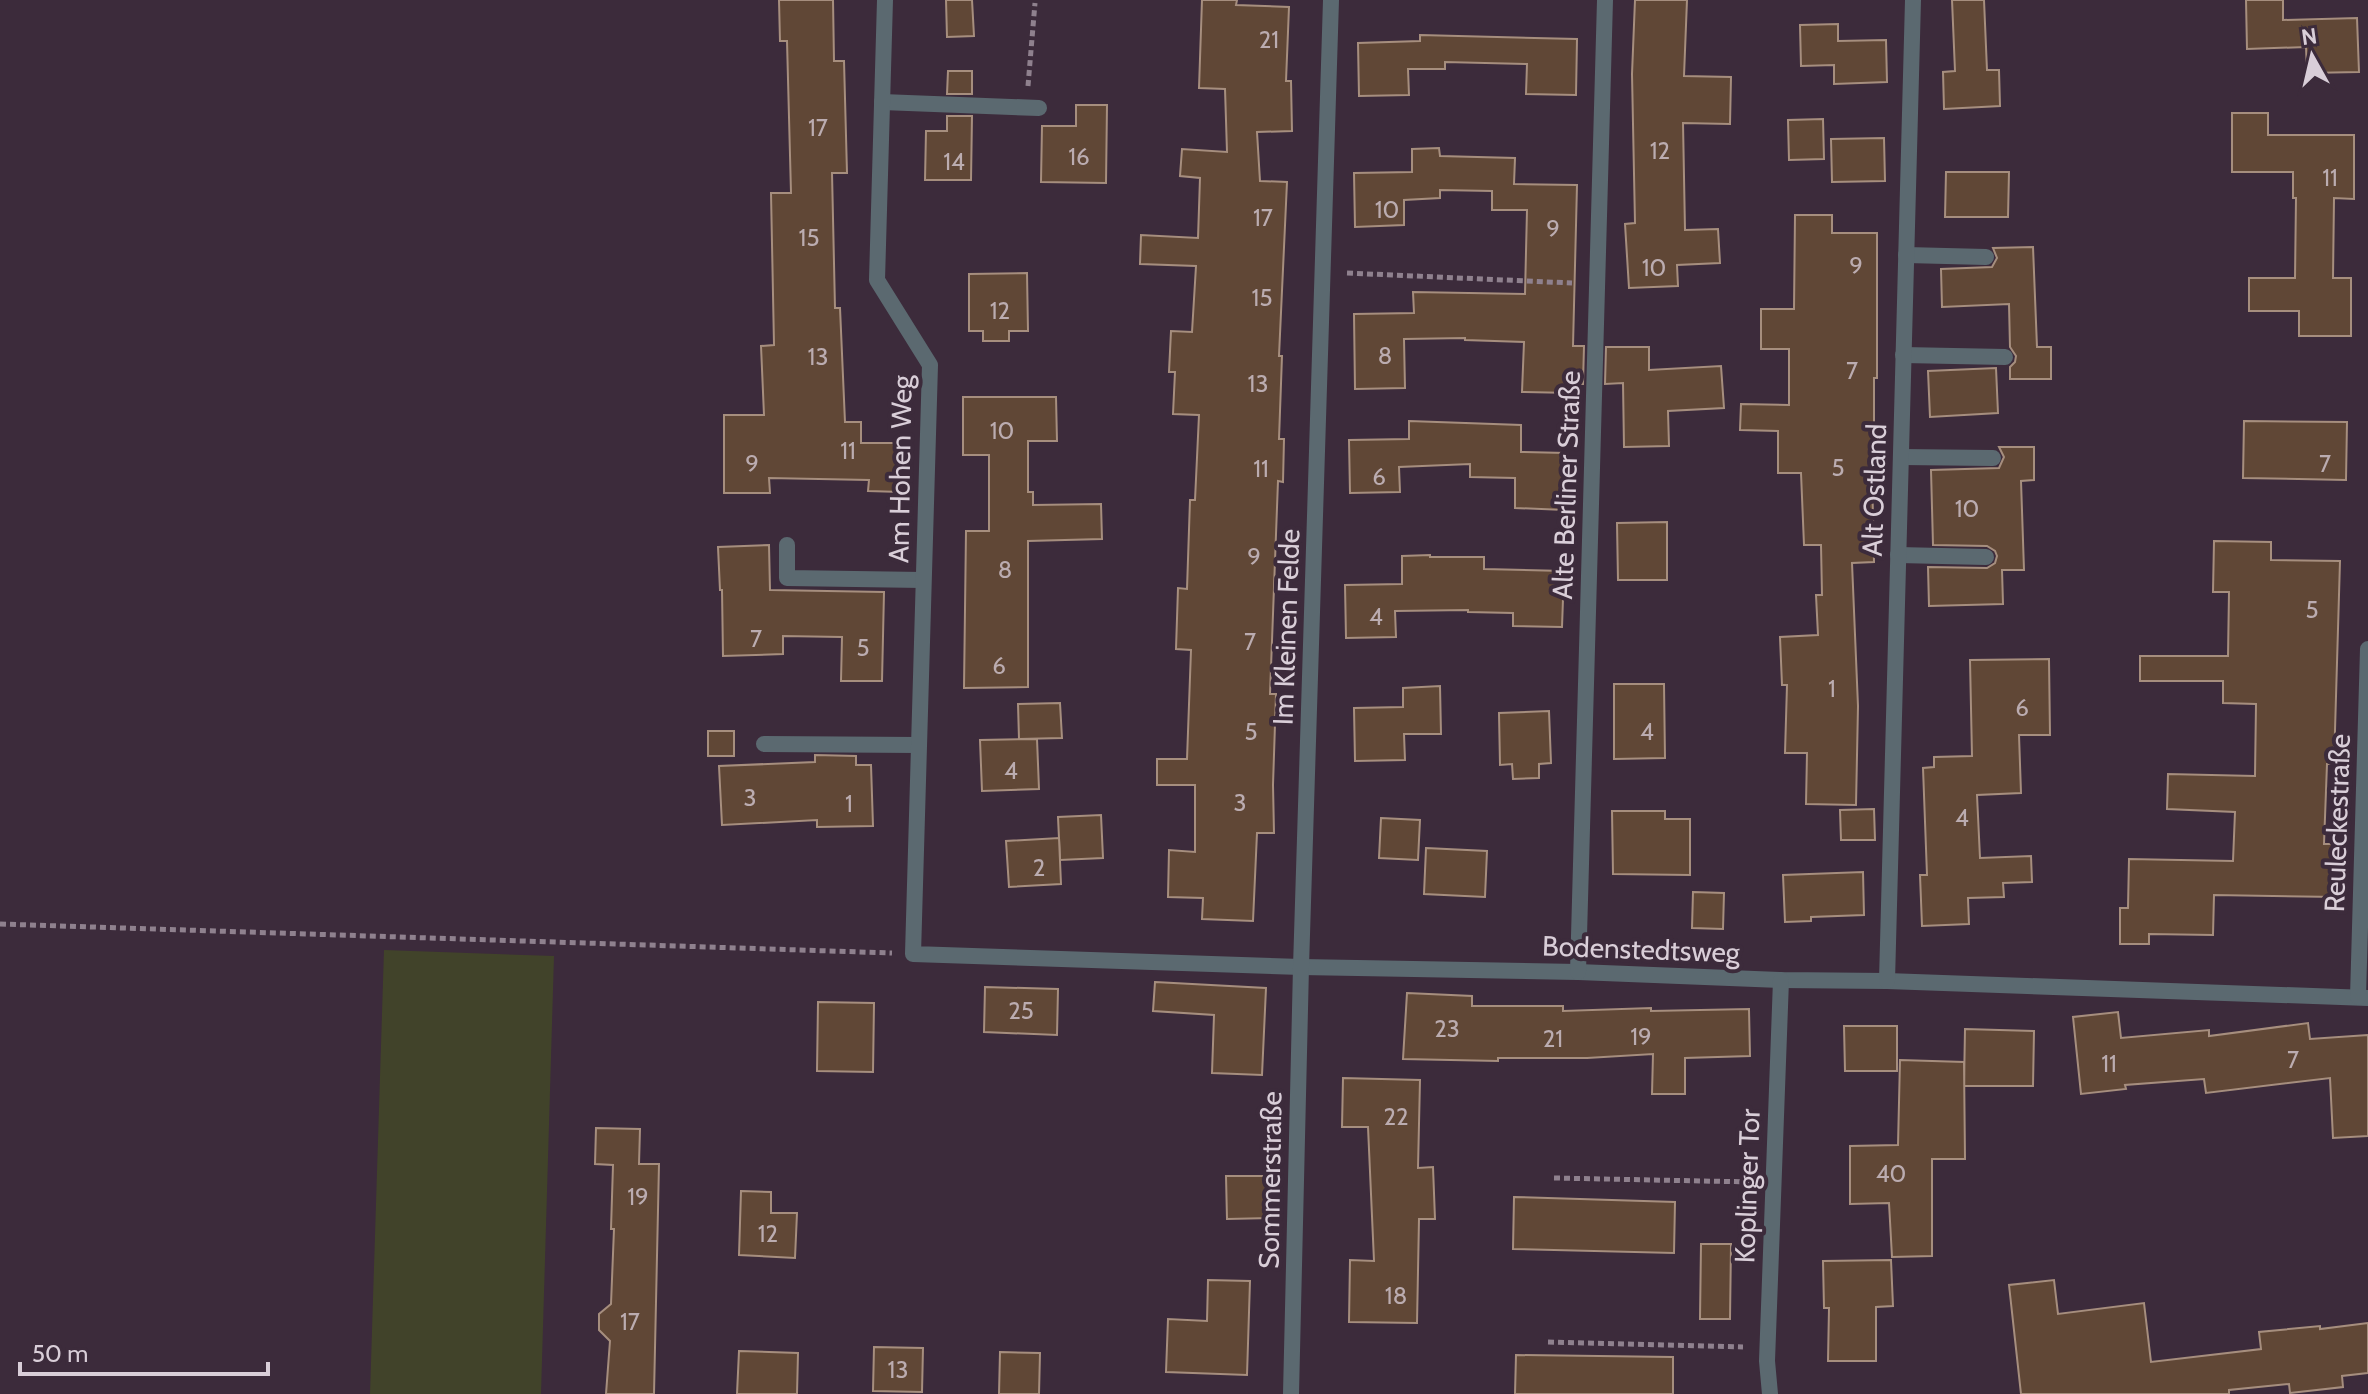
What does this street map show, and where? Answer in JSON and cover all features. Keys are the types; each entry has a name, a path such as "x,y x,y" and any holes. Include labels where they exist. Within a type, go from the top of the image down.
{"street":[{"name":"Am Hohen Weg","path":"885,0 877,280 930,365 913,954"},
{"name":"Im Kleinen Felde","path":"1301,967 1331,0"},
{"name":"Alte Berliner Straße","path":"1578,972 1605,0"},
{"name":"Alt Ostland","path":"1887,981 1913,0"},
{"path":"882,102 1032,108"},
{"path":"1906,255 1986,257"},
{"path":"1903,355 2005,357"},
{"path":"1901,457 1993,458"},
{"path":"787,545 787,578 923,580"},
{"path":"1898,555 1986,557"},
{"name":"Reuleckestraße","path":"2363,997 2368,649"},
{"path":"764,744 918,745"},
{"name":"Bodenstedtsweg","path":"913,954 2363,997"},
{"name":"Sommerstraße","path":"1291,1394 1301,967"},
{"name":"Koplinger Tor","path":"1770,1394 1767,1347 1781,980"}],"path":[{"path":"1032,108 1035,3"},
{"path":"1323,272 1597,284"},
{"path":"0,924 913,954"},
{"path":"1554,1178 1773,1182"},
{"path":"1548,1342 1767,1347"}],"green space":[{"path":"384,950 554,956 541,1394 370,1394"}],"building":[{"path":"779,0 833,0 834,61 844,61 847,173 832,173 835,308 840,308 845,422 861,422 861,443 902,443 901,492 868,491 869,480 769,478 770,493 724,493 724,415 764,415 761,346 774,345 771,193 791,193 787,41 780,41"},
{"path":"946,0 972,0 974,36 947,37"},
{"path":"1202,0 1237,0 1236,5 1289,7 1286,81 1291,81 1292,131 1257,132 1260,181 1287,182 1279,356 1282,356 1279,439 1284,439 1283,482 1278,481 1270,694 1276,694 1274,833 1257,833 1253,921 1202,919 1203,898 1168,897 1169,850 1195,852 1195,785 1157,785 1157,759 1187,759 1191,650 1176,649 1178,588 1187,589 1190,500 1195,500 1199,415 1173,414 1175,372 1169,372 1171,331 1192,332 1196,266 1140,264 1141,235 1198,238 1200,178 1180,176 1182,149 1227,152 1225,89 1199,88"},
{"path":"1635,0 1687,0 1684,76 1731,77 1730,124 1683,123 1685,230 1718,229 1720,263 1677,265 1678,286 1629,288 1625,224 1635,223 1632,74"},
{"path":"1952,0 1984,0 1987,70 1999,70 2000,106 1944,109 1943,72 1955,71"},
{"path":"2246,0 2283,0 2283,20 2357,18 2359,72 2307,73 2306,47 2247,49"},
{"path":"1838,24 1838,41 1886,40 1887,82 1834,84 1834,65 1801,66 1800,25"},
{"path":"1420,35 1577,39 1576,95 1526,94 1527,64 1445,62 1445,69 1408,69 1409,95 1359,96 1358,43 1420,41"},
{"path":"948,71 972,71 972,94 947,94"},
{"path":"1076,105 1107,105 1106,183 1041,182 1042,126 1076,126"},
{"path":"2232,113 2268,113 2268,135 2354,135 2354,199 2334,198 2333,278 2351,278 2351,336 2299,336 2299,311 2249,311 2249,278 2295,278 2296,198 2293,198 2293,172 2232,172"},
{"path":"947,116 972,116 971,180 925,180 926,131 947,131"},
{"path":"1823,119 1824,159 1789,160 1788,120"},
{"path":"1884,138 1885,181 1832,182 1831,139"},
{"path":"1439,148 1440,156 1515,158 1514,184 1577,185 1573,346 1584,346 1583,384 1572,384 1572,393 1522,392 1524,342 1465,338 1404,339 1405,388 1355,389 1354,314 1414,313 1413,292 1525,294 1527,210 1492,210 1492,191 1440,190 1440,198 1404,200 1404,225 1355,227 1354,173 1412,172 1412,149"},
{"path":"1946,172 2009,172 2008,217 1945,217"},
{"path":"1795,215 1832,215 1832,233 1877,233 1877,378 1874,378 1872,473 1874,562 1852,563 1858,706 1856,805 1806,804 1807,753 1785,753 1787,685 1782,685 1780,637 1818,635 1816,595 1822,595 1821,545 1804,545 1801,473 1778,473 1778,431 1740,430 1741,404 1789,405 1789,349 1761,349 1761,309 1794,309"},
{"path":"2033,247 2037,347 2051,347 2051,379 2010,379 2010,367 2016,356 2010,347 2009,304 1942,307 1941,269 1992,267 1997,258 1993,248"},
{"path":"1027,273 1028,331 1009,331 1009,341 983,341 983,331 969,331 969,274"},
{"path":"1606,347 1649,347 1649,370 1721,366 1724,408 1668,411 1669,446 1624,447 1623,383 1605,384"},
{"path":"1996,368 1998,413 1930,417 1928,371"},
{"path":"963,397 1056,397 1057,441 1028,441 1028,492 1033,492 1033,505 1101,504 1102,539 1028,541 1028,687 964,688 966,531 989,531 989,455 963,455"},
{"path":"1409,421 1521,425 1521,452 1566,453 1564,510 1515,508 1515,478 1470,477 1470,464 1399,467 1400,492 1350,493 1349,440 1409,439"},
{"path":"2244,421 2347,422 2346,480 2243,478"},
{"path":"1999,447 2034,447 2034,480 2021,481 2024,570 2002,570 2003,604 1929,606 1928,567 1987,568 1995,563 1997,556 1987,546 1933,545 1931,470 1999,468 2004,457"},
{"path":"1667,522 1667,580 1618,580 1617,523"},
{"path":"2214,541 2271,542 2271,560 2340,561 2334,764 2327,764 2324,844 2338,844 2337,897 2214,895 2213,935 2149,934 2149,944 2120,944 2120,908 2128,908 2129,859 2233,861 2235,812 2167,809 2168,774 2255,776 2256,704 2223,703 2223,681 2140,681 2140,656 2228,656 2229,592 2213,592"},
{"path":"769,545 770,590 884,592 882,681 841,681 842,637 783,636 783,654 723,656 718,547"},
{"path":"1402,556 1484,557 1484,569 1564,571 1562,627 1513,626 1513,613 1395,611 1396,637 1346,638 1345,585 1402,584"},
{"path":"2049,659 2050,735 2019,735 2021,793 1977,795 1980,858 2031,856 2032,882 2003,883 2004,897 1968,898 1969,924 1922,926 1920,875 1927,875 1923,768 1934,767 1934,757 1972,756 1970,660"},
{"path":"1614,684 1664,684 1665,758 1614,759"},
{"path":"1440,686 1441,734 1404,734 1405,760 1355,761 1354,708 1403,707 1403,688"},
{"path":"1060,703 1062,738 1019,739 1018,704"},
{"path":"1549,711 1551,763 1539,764 1539,778 1513,779 1512,764 1500,765 1499,713"},
{"path":"708,731 734,731 734,756 708,756"},
{"path":"1037,739 1039,789 982,791 980,740"},
{"path":"815,755 856,756 856,765 871,765 873,826 817,827 817,820 722,825 719,766 815,762"},
{"path":"1874,809 1875,840 1841,840 1840,810"},
{"path":"1612,811 1665,811 1665,819 1690,819 1690,875 1613,874"},
{"path":"1101,815 1103,858 1060,860 1058,817"},
{"path":"1381,818 1420,820 1418,860 1379,858"},
{"path":"1059,838 1061,884 1009,887 1006,841"},
{"path":"1426,848 1487,851 1485,897 1424,894"},
{"path":"1863,872 1864,915 1811,917 1811,921 1785,922 1783,875"},
{"path":"1693,892 1724,893 1723,929 1692,928"},
{"path":"1155,982 1266,988 1262,1075 1212,1073 1214,1015 1153,1011"},
{"path":"985,987 1058,989 1057,1035 984,1032"},
{"path":"1407,993 1472,996 1472,1006 1563,1006 1563,1011 1749,1009 1750,1056 1685,1058 1685,1094 1652,1094 1653,1054 1498,1058 1498,1061 1403,1059"},
{"path":"818,1002 874,1003 873,1072 817,1071"},
{"path":"2118,1012 2121,1038 2209,1030 2209,1036 2308,1023 2310,1039 2368,1035 2368,1136 2333,1138 2330,1078 2206,1093 2204,1079 2125,1085 2126,1089 2081,1094 2073,1017"},
{"path":"1844,1026 1897,1026 1897,1071 1845,1071"},
{"path":"1965,1029 2034,1031 2033,1086 1964,1086"},
{"path":"1900,1060 1964,1062 1965,1159 1932,1159 1932,1256 1892,1257 1889,1203 1850,1204 1850,1146 1898,1145"},
{"path":"1343,1078 1420,1080 1418,1168 1433,1167 1435,1219 1419,1219 1417,1323 1349,1322 1350,1260 1374,1261 1368,1127 1342,1127"},
{"path":"596,1128 640,1129 639,1164 659,1164 654,1394 606,1394 610,1341 599,1330 599,1314 611,1304 613,1165 595,1164"},
{"path":"1226,1176 1271,1176 1271,1218 1227,1219"},
{"path":"741,1191 771,1192 771,1213 797,1213 795,1258 739,1255"},
{"path":"1514,1197 1675,1202 1674,1253 1513,1249"},
{"path":"1701,1244 1731,1244 1730,1319 1700,1319"},
{"path":"1891,1260 1893,1306 1876,1307 1876,1361 1828,1361 1829,1308 1824,1308 1823,1261"},
{"path":"1208,1280 1250,1281 1247,1375 1166,1372 1168,1319 1207,1321"},
{"path":"2054,1280 2058,1314 2144,1303 2151,1362 2261,1349 2259,1332 2368,1323 2368,1373 2342,1376 2343,1387 2290,1393 2289,1384 2229,1390 2229,1394 2021,1394 2009,1285"},
{"path":"874,1347 923,1348 922,1392 873,1391"},
{"path":"739,1351 798,1353 797,1394 737,1394"},
{"path":"1000,1352 1040,1353 1039,1394 999,1394"},
{"path":"1516,1355 1673,1357 1673,1394 1515,1394"}]}
